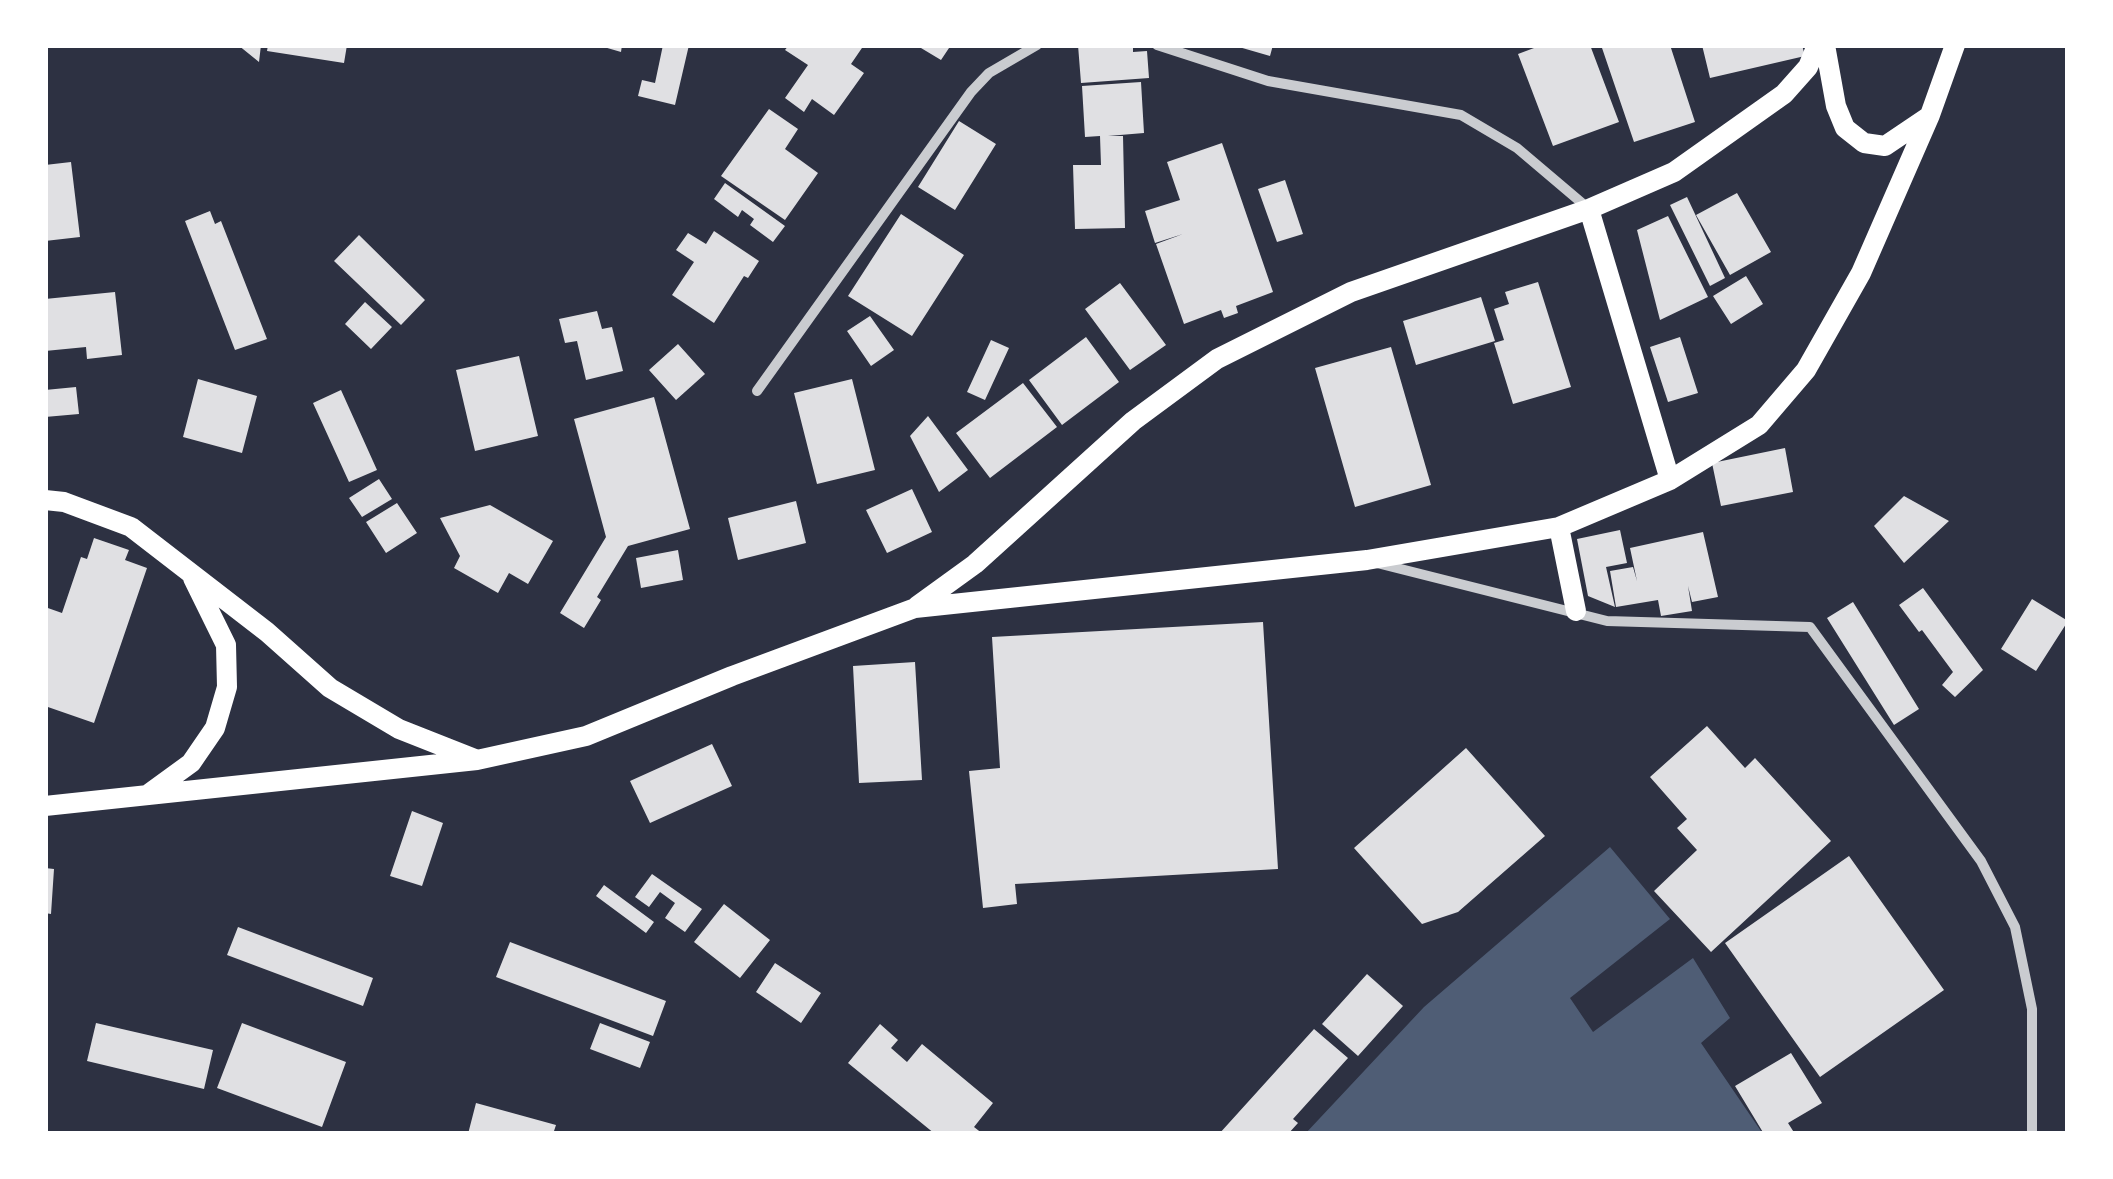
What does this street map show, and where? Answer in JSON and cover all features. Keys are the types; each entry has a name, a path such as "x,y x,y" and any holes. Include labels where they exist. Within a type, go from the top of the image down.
{"main road":[{"path":"915,608 975,564 1133,421 1217,359 1351,292 1589,210 1674,172 1784,94 1808,66 1817,45"},
{"path":"1826,45 1830,78 1845,128 1864,142 1885,146 1930,115"},
{"path":"45,806 477,760 586,736 915,608 1366,560 1558,526 1670,480 1759,426 1806,370 1861,274 1930,115 1955,45"},
{"path":"1589,210 1670,480"},
{"path":"45,500 64,502 130,527 267,632 330,688 399,729 477,760"},
{"path":"1558,526 1576,611"},
{"path":"146,797 192,763 215,728 227,687 226,645 190,572"}],"street":[{"path":"757,392 971,92 989,74 1037,45"},
{"path":"1157,45 1268,81 1460,115 1516,148 1589,210"},
{"path":"1366,560 1607,620 1810,627 1980,861 2015,926 2032,1009 2032,1134"}],"water":[{"path":"1610,847 1670,919 1570,998 1593,1032 1693,958 1730,1018 1701,1043 1763,1134 1305,1134 1424,1007"}],"building":[{"path":"238,45 261,45 259,62"},
{"path":"268,45 347,45 344,63 267,51"},
{"path":"597,45 622,45 621,52"},
{"path":"663,45 689,45 675,105 638,96 642,80 655,83"},
{"path":"789,45 864,45 851,64 864,73 834,115 812,99 804,112 785,98 808,65 785,50"},
{"path":"916,45 951,45 941,60"},
{"path":"1078,45 1133,45 1133,52 1147,51 1149,78 1081,83"},
{"path":"1232,45 1273,45 1270,56"},
{"path":"1542,45 1590,45 1619,122 1553,146 1518,54"},
{"path":"1601,45 1670,45 1695,122 1634,142"},
{"path":"1702,45 1802,45 1805,56 1710,78"},
{"path":"1141,82 1144,133 1108,136 1123,136 1125,228 1075,229 1073,165 1101,165 1100,136 1085,137 1082,86"},
{"path":"769,109 798,129 785,149 818,173 785,220 721,176"},
{"path":"959,121 996,144 955,210 918,187"},
{"path":"1222,143 1273,292 1236,306 1238,313 1224,318 1221,310 1184,324 1156,244 1183,234 1155,243 1145,211 1180,200 1167,162"},
{"path":"71,162 80,237 45,241 45,165"},
{"path":"1285,180 1303,234 1277,242 1258,189"},
{"path":"725,183 785,226 773,242 750,225 754,219 742,210 738,217 714,199"},
{"path":"1737,193 1771,252 1730,275 1696,215"},
{"path":"1687,197 1725,278 1710,286 1670,205"},
{"path":"210,211 215,224 221,221 267,339 235,350 185,221"},
{"path":"901,214 964,255 912,336 848,296"},
{"path":"1668,216 1708,297 1660,320 1637,230"},
{"path":"714,231 759,261 748,278 744,276 714,323 672,295 694,262 676,250 688,233 706,244"},
{"path":"359,235 425,300 401,325 334,261"},
{"path":"1746,276 1763,304 1731,324 1713,296"},
{"path":"1538,282 1571,387 1513,404 1494,343 1504,340 1494,309 1509,304 1505,292"},
{"path":"1120,283 1166,345 1130,370 1085,309"},
{"path":"115,292 122,355 87,359 86,347 45,351 45,299"},
{"path":"1481,297 1495,341 1416,365 1403,321"},
{"path":"365,302 392,327 371,349 345,324"},
{"path":"597,311 602,329 612,327 623,371 586,380 577,341 565,343 559,319"},
{"path":"870,316 894,350 871,366 847,331"},
{"path":"1086,337 1119,382 1062,425 1029,380"},
{"path":"1680,337 1698,393 1668,402 1650,347"},
{"path":"991,340 1009,348 985,400 967,392"},
{"path":"678,344 705,374 676,400 649,370"},
{"path":"1391,347 1431,485 1355,507 1315,368"},
{"path":"519,356 538,436 475,451 456,370"},
{"path":"198,379 257,396 242,453 183,437"},
{"path":"852,379 875,470 817,484 794,393"},
{"path":"1023,383 1057,427 990,478 956,433"},
{"path":"76,387 79,414 45,417 45,390"},
{"path":"341,390 377,470 349,482 313,403"},
{"path":"654,397 690,529 628,546 597,597 601,600 584,628 560,613 606,537 574,419"},
{"path":"928,416 968,470 939,492 910,436"},
{"path":"1785,448 1793,492 1721,506 1712,463"},
{"path":"379,479 392,499 362,517 349,498"},
{"path":"912,489 932,532 887,553 866,510"},
{"path":"1904,496 1949,521 1904,563 1874,526"},
{"path":"796,501 806,543 738,560 728,518"},
{"path":"397,503 417,533 386,553 366,522"},
{"path":"490,505 553,541 528,584 509,573 498,593 454,568 460,556 440,518"},
{"path":"1620,530 1627,563 1606,567 1615,607 1588,596 1577,539"},
{"path":"1703,532 1718,597 1692,602 1688,586 1692,611 1661,616 1658,600 1616,607 1610,571 1633,567 1637,581 1630,548"},
{"path":"94,538 129,550 125,560 147,568 94,723 45,706 45,607 62,613 81,557 87,559"},
{"path":"678,550 683,580 641,588 636,558"},
{"path":"1923,588 1983,670 1955,697 1942,685 1953,672 1899,605"},
{"path":"2032,599 2068,621 2036,671 2001,649"},
{"path":"1853,602 1919,709 1894,725 1827,618"},
{"path":"1263,622 1278,869 1015,884 1017,904 983,908 969,771 1000,768 992,637"},
{"path":"915,662 922,780 859,783 853,666"},
{"path":"1707,726 1745,768 1755,758 1831,841 1711,952 1654,891 1697,850 1677,828 1687,819 1650,777"},
{"path":"712,744 732,786 650,823 630,781"},
{"path":"1466,748 1545,836 1458,912 1422,924 1354,848"},
{"path":"412,811 443,823 422,886 390,876"},
{"path":"1849,856 1944,990 1820,1077 1725,943"},
{"path":"45,868 54,869 51,914 45,913"},
{"path":"652,874 702,909 685,932 665,918 675,903 660,892 649,907 635,897"},
{"path":"604,885 654,922 646,933 596,896"},
{"path":"724,904 770,940 740,978 694,942"},
{"path":"238,927 373,978 363,1006 227,955"},
{"path":"510,942 666,1001 653,1036 496,977"},
{"path":"775,963 821,993 801,1023 756,992"},
{"path":"1367,974 1403,1006 1358,1056 1322,1024"},
{"path":"96,1023 213,1050 204,1089 87,1061"},
{"path":"242,1023 346,1062 322,1127 217,1088"},
{"path":"600,1023 650,1042 640,1068 590,1049"},
{"path":"880,1024 898,1040 891,1048 907,1062 922,1044 993,1103 974,1127 983,1134 935,1134 848,1063"},
{"path":"1314,1029 1348,1058 1293,1119 1298,1123 1288,1134 1219,1134"},
{"path":"1791,1053 1822,1103 1788,1123 1795,1134 1764,1134 1735,1086"},
{"path":"476,1103 556,1125 553,1134 468,1134"}]}
